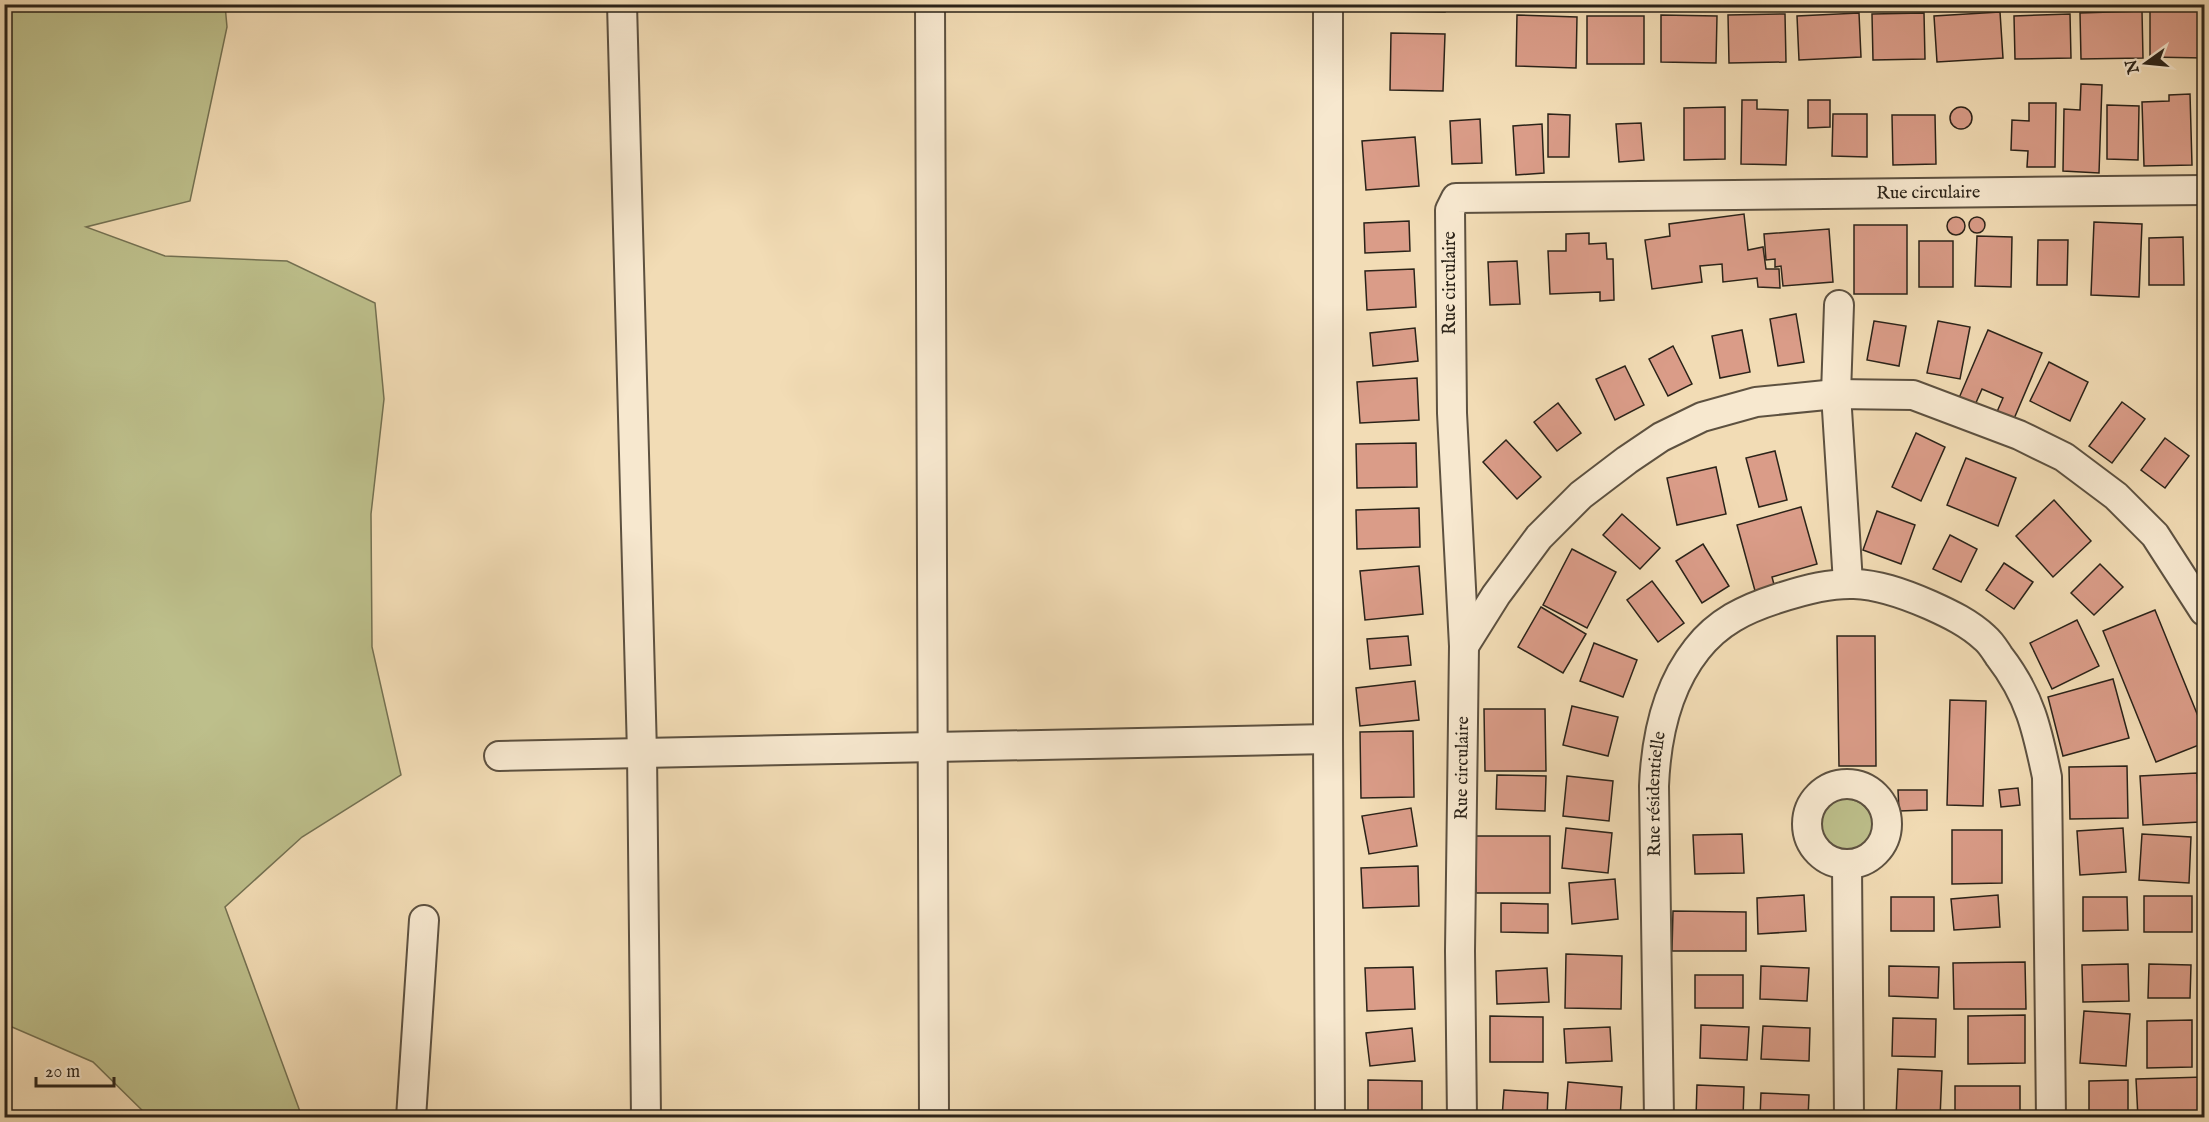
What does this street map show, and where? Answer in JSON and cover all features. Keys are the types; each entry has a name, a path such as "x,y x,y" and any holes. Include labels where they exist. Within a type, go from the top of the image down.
{"street":[{"path":"622,4 642,753 646,1118"},
{"path":"930,4 934,1118"},
{"path":"1328,4 1330,1118"},
{"name":"Rue circulaire","path":"1462,1118 1460,951 1464,646 1452,413 1450,210 1456,198 2205,190"},
{"path":"1839,305 1836,394 1848,583"},
{"path":"1464,646 1496,595 1539,537 1581,495 1627,460 1661,437 1702,417 1756,402 1836,394 1913,395 2019,435 2064,457 2116,496 2155,535 2205,611"},
{"name":"Rue résidentielle","path":"1659,1118 1654,786 1655,752 1662,719 1674,687 1696,649 1730,618 1749,607 1798,591 1823,585 1848,583 1874,585 1900,592 1955,616 1986,638 2006,664 2028,701 2039,737 2047,777 2051,1118"},
{"path":"499,756 1328,739"},
{"path":"1847,865 1849,1118"},
{"path":"411,1118 424,920"}],"green space":[{"path":"5,4 225,5 227,27 190,201 86,227 165,256 287,261 375,303 384,399 371,514 372,647 401,775 302,837 225,907 302,1117 149,1117 93,1062 5,1024"},
{"path":"1841,799 1851,799 1861,803 1869,811 1873,826 1869,841 1861,849 1851,853 1841,853 1831,849 1823,841 1819,831 1819,821 1823,811 1831,803"}],"building":[{"path":"1389,4 1445,4 1445,12 1389,11"},
{"path":"2150,9 2204,10 2204,58 2150,57"},
{"path":"2142,11 2143,58 2081,59 2080,13"},
{"path":"2000,12 2003,58 1937,62 1934,16"},
{"path":"1859,13 1861,57 1799,60 1797,16"},
{"path":"1924,13 1925,59 1873,60 1872,14"},
{"path":"1785,14 1786,62 1729,63 1728,15"},
{"path":"2070,14 2071,58 2015,59 2014,16"},
{"path":"1517,15 1577,17 1576,68 1516,66"},
{"path":"1661,15 1717,16 1716,63 1661,62"},
{"path":"1587,16 1644,16 1644,64 1587,64"},
{"path":"1391,33 1445,34 1443,91 1390,90"},
{"path":"2081,84 2102,85 2099,173 2063,171 2064,109 2080,110"},
{"path":"2190,94 2192,165 2144,166 2142,102 2169,101 2169,95"},
{"path":"1742,100 1757,100 1757,109 1788,110 1786,165 1741,164"},
{"path":"1808,100 1830,100 1830,127 1808,128"},
{"path":"2029,103 2056,103 2055,167 2027,167 2028,151 2011,150 2012,120 2029,121"},
{"path":"2107,105 2139,106 2138,160 2107,159"},
{"path":"1725,107 1725,159 1684,160 1684,108"},
{"path":"1961,107 1969,110 1972,118 1969,126 1961,129 1953,126 1950,118 1953,110"},
{"path":"1548,114 1570,115 1569,157 1548,157"},
{"path":"1833,114 1867,114 1867,157 1832,156"},
{"path":"1892,115 1935,115 1936,164 1893,165"},
{"path":"1480,119 1482,163 1452,164 1450,121"},
{"path":"1641,123 1644,160 1619,162 1616,124"},
{"path":"1542,124 1544,173 1516,175 1513,126"},
{"path":"1415,137 1419,186 1366,190 1362,141"},
{"path":"1744,214 1748,250 1763,247 1766,269 1779,269 1780,288 1758,287 1757,278 1723,282 1722,264 1700,266 1702,282 1652,289 1645,240 1670,236 1669,224"},
{"path":"1952,217 1960,217 1965,222 1963,233 1952,235 1947,230 1947,222"},
{"path":"1974,217 1980,217 1985,225 1983,231 1974,233 1969,228 1969,222"},
{"path":"1409,221 1410,251 1365,253 1364,223"},
{"path":"2094,222 2142,224 2139,297 2091,295"},
{"path":"1854,225 1907,225 1907,294 1854,294"},
{"path":"1829,229 1833,282 1783,286 1781,266 1775,267 1775,259 1766,260 1764,234"},
{"path":"1589,233 1589,244 1606,243 1607,259 1613,259 1614,300 1600,301 1600,292 1550,294 1548,251 1566,251 1566,234"},
{"path":"1977,236 2012,237 2011,287 1975,286"},
{"path":"2183,237 2184,285 2149,285 2149,238"},
{"path":"2038,240 2068,240 2067,285 2037,285"},
{"path":"1919,241 1953,241 1953,287 1919,287"},
{"path":"1517,261 1520,304 1490,305 1488,262"},
{"path":"1414,269 1416,307 1367,310 1365,271"},
{"path":"1796,314 1804,362 1778,366 1770,319"},
{"path":"1874,321 1906,326 1899,366 1867,360"},
{"path":"1938,321 1970,327 1960,379 1927,373"},
{"path":"1415,328 1418,361 1373,366 1370,333"},
{"path":"1742,330 1750,372 1720,378 1712,336"},
{"path":"1988,330 2042,353 2013,421 1996,414 2003,398 1982,389 1975,405 1959,398"},
{"path":"1673,346 1692,384 1668,396 1649,359"},
{"path":"2049,362 2088,382 2070,421 2030,401"},
{"path":"1625,366 1644,405 1615,420 1596,379"},
{"path":"1417,378 1419,420 1360,423 1357,382"},
{"path":"2122,402 2145,419 2112,463 2089,446"},
{"path":"1558,403 1581,433 1557,451 1534,422"},
{"path":"1916,433 1945,447 1921,501 1892,487"},
{"path":"2165,438 2189,456 2165,488 2141,470"},
{"path":"1506,440 1541,477 1517,499 1483,462"},
{"path":"1416,443 1417,487 1357,488 1356,444"},
{"path":"1775,451 1787,500 1759,507 1746,458"},
{"path":"1966,458 2016,478 1998,526 1947,505"},
{"path":"1716,467 1726,514 1677,525 1667,478"},
{"path":"2054,500 2091,541 2053,577 2016,536"},
{"path":"1801,507 1817,564 1772,577 1776,592 1757,598 1737,525"},
{"path":"1419,508 1420,547 1357,549 1356,510"},
{"path":"1877,511 1915,525 1901,564 1863,550"},
{"path":"1622,514 1660,548 1640,569 1603,535"},
{"path":"1950,535 1977,549 1961,582 1933,569"},
{"path":"1703,544 1729,586 1702,603 1676,561"},
{"path":"1572,549 1616,572 1587,628 1543,605"},
{"path":"2004,563 2033,582 2014,609 1986,590"},
{"path":"2100,564 2123,587 2094,615 2071,593"},
{"path":"1419,566 1423,614 1365,620 1360,571"},
{"path":"1652,581 1684,623 1658,642 1627,600"},
{"path":"1541,607 1586,634 1563,673 1518,647"},
{"path":"2155,610 2204,731 2204,743 2156,762 2103,631"},
{"path":"2077,620 2099,666 2052,689 2030,643"},
{"path":"1408,636 1411,665 1370,669 1367,639"},
{"path":"1837,636 1875,636 1876,766 1839,766"},
{"path":"1594,643 1637,660 1623,697 1580,681"},
{"path":"2113,679 2129,738 2063,756 2048,697"},
{"path":"1415,681 1419,720 1360,726 1356,688"},
{"path":"1950,700 1986,701 1983,806 1947,805"},
{"path":"1572,706 1618,717 1608,756 1563,745"},
{"path":"1484,709 1545,709 1546,771 1485,771"},
{"path":"1413,731 1414,797 1361,798 1360,732"},
{"path":"2127,766 2128,818 2070,819 2069,767"},
{"path":"2197,773 2200,822 2143,825 2140,776"},
{"path":"1497,775 1546,776 1545,811 1496,809"},
{"path":"1567,776 1613,781 1609,821 1563,816"},
{"path":"2018,788 2020,805 2001,807 1999,790"},
{"path":"1898,790 1927,790 1927,810 1899,811"},
{"path":"1411,808 1417,846 1369,854 1362,816"},
{"path":"1566,828 1612,833 1608,873 1562,868"},
{"path":"2123,828 2126,872 2080,875 2077,831"},
{"path":"1952,830 2002,830 2002,883 1952,884"},
{"path":"1742,834 1744,873 1695,874 1693,835"},
{"path":"2142,834 2191,837 2189,883 2139,880"},
{"path":"1476,836 1550,836 1550,893 1476,893"},
{"path":"1418,866 1419,906 1363,908 1361,868"},
{"path":"1615,879 1618,919 1572,924 1569,883"},
{"path":"1804,895 1806,931 1758,934 1757,898"},
{"path":"1998,895 2000,927 1954,930 1951,899"},
{"path":"2144,896 2192,896 2192,932 2144,932"},
{"path":"1891,897 1934,897 1934,931 1891,931"},
{"path":"2083,897 2127,897 2128,930 2083,931"},
{"path":"1501,903 1548,904 1548,933 1501,932"},
{"path":"1673,911 1746,912 1746,951 1672,951"},
{"path":"1566,954 1622,956 1621,1009 1565,1008"},
{"path":"2025,962 2026,1009 1954,1009 1953,963"},
{"path":"2128,964 2129,1001 2083,1002 2082,965"},
{"path":"2149,964 2191,965 2190,998 2148,998"},
{"path":"1761,966 1809,968 1807,1001 1760,999"},
{"path":"1889,966 1939,967 1938,998 1889,996"},
{"path":"1413,967 1415,1009 1367,1011 1365,968"},
{"path":"1547,968 1549,1002 1497,1004 1496,971"},
{"path":"1695,975 1743,975 1743,1008 1695,1008"},
{"path":"2084,1011 2130,1014 2126,1066 2080,1063"},
{"path":"2025,1015 2025,1063 1968,1064 1968,1016"},
{"path":"1490,1016 1543,1017 1543,1062 1490,1062"},
{"path":"1893,1018 1936,1019 1935,1057 1892,1056"},
{"path":"2192,1020 2192,1067 2147,1068 2147,1021"},
{"path":"1701,1025 1749,1027 1747,1060 1700,1058"},
{"path":"1763,1026 1810,1028 1809,1061 1761,1059"},
{"path":"1610,1027 1612,1061 1566,1063 1564,1029"},
{"path":"1412,1028 1415,1061 1370,1066 1366,1033"},
{"path":"1898,1069 1942,1071 1940,1118 1896,1118"},
{"path":"2204,1077 2204,1118 2138,1118 2136,1079"},
{"path":"1368,1080 1422,1081 1422,1118 1368,1118"},
{"path":"2128,1080 2128,1113 2089,1113 2089,1081"},
{"path":"1568,1082 1622,1087 1620,1118 1565,1118"},
{"path":"1697,1085 1744,1087 1743,1118 1696,1118"},
{"path":"1955,1086 2020,1086 2020,1118 1955,1118"},
{"path":"1504,1090 1548,1093 1547,1118 1502,1118"},
{"path":"1761,1093 1809,1095 1808,1118 1760,1118"}]}
